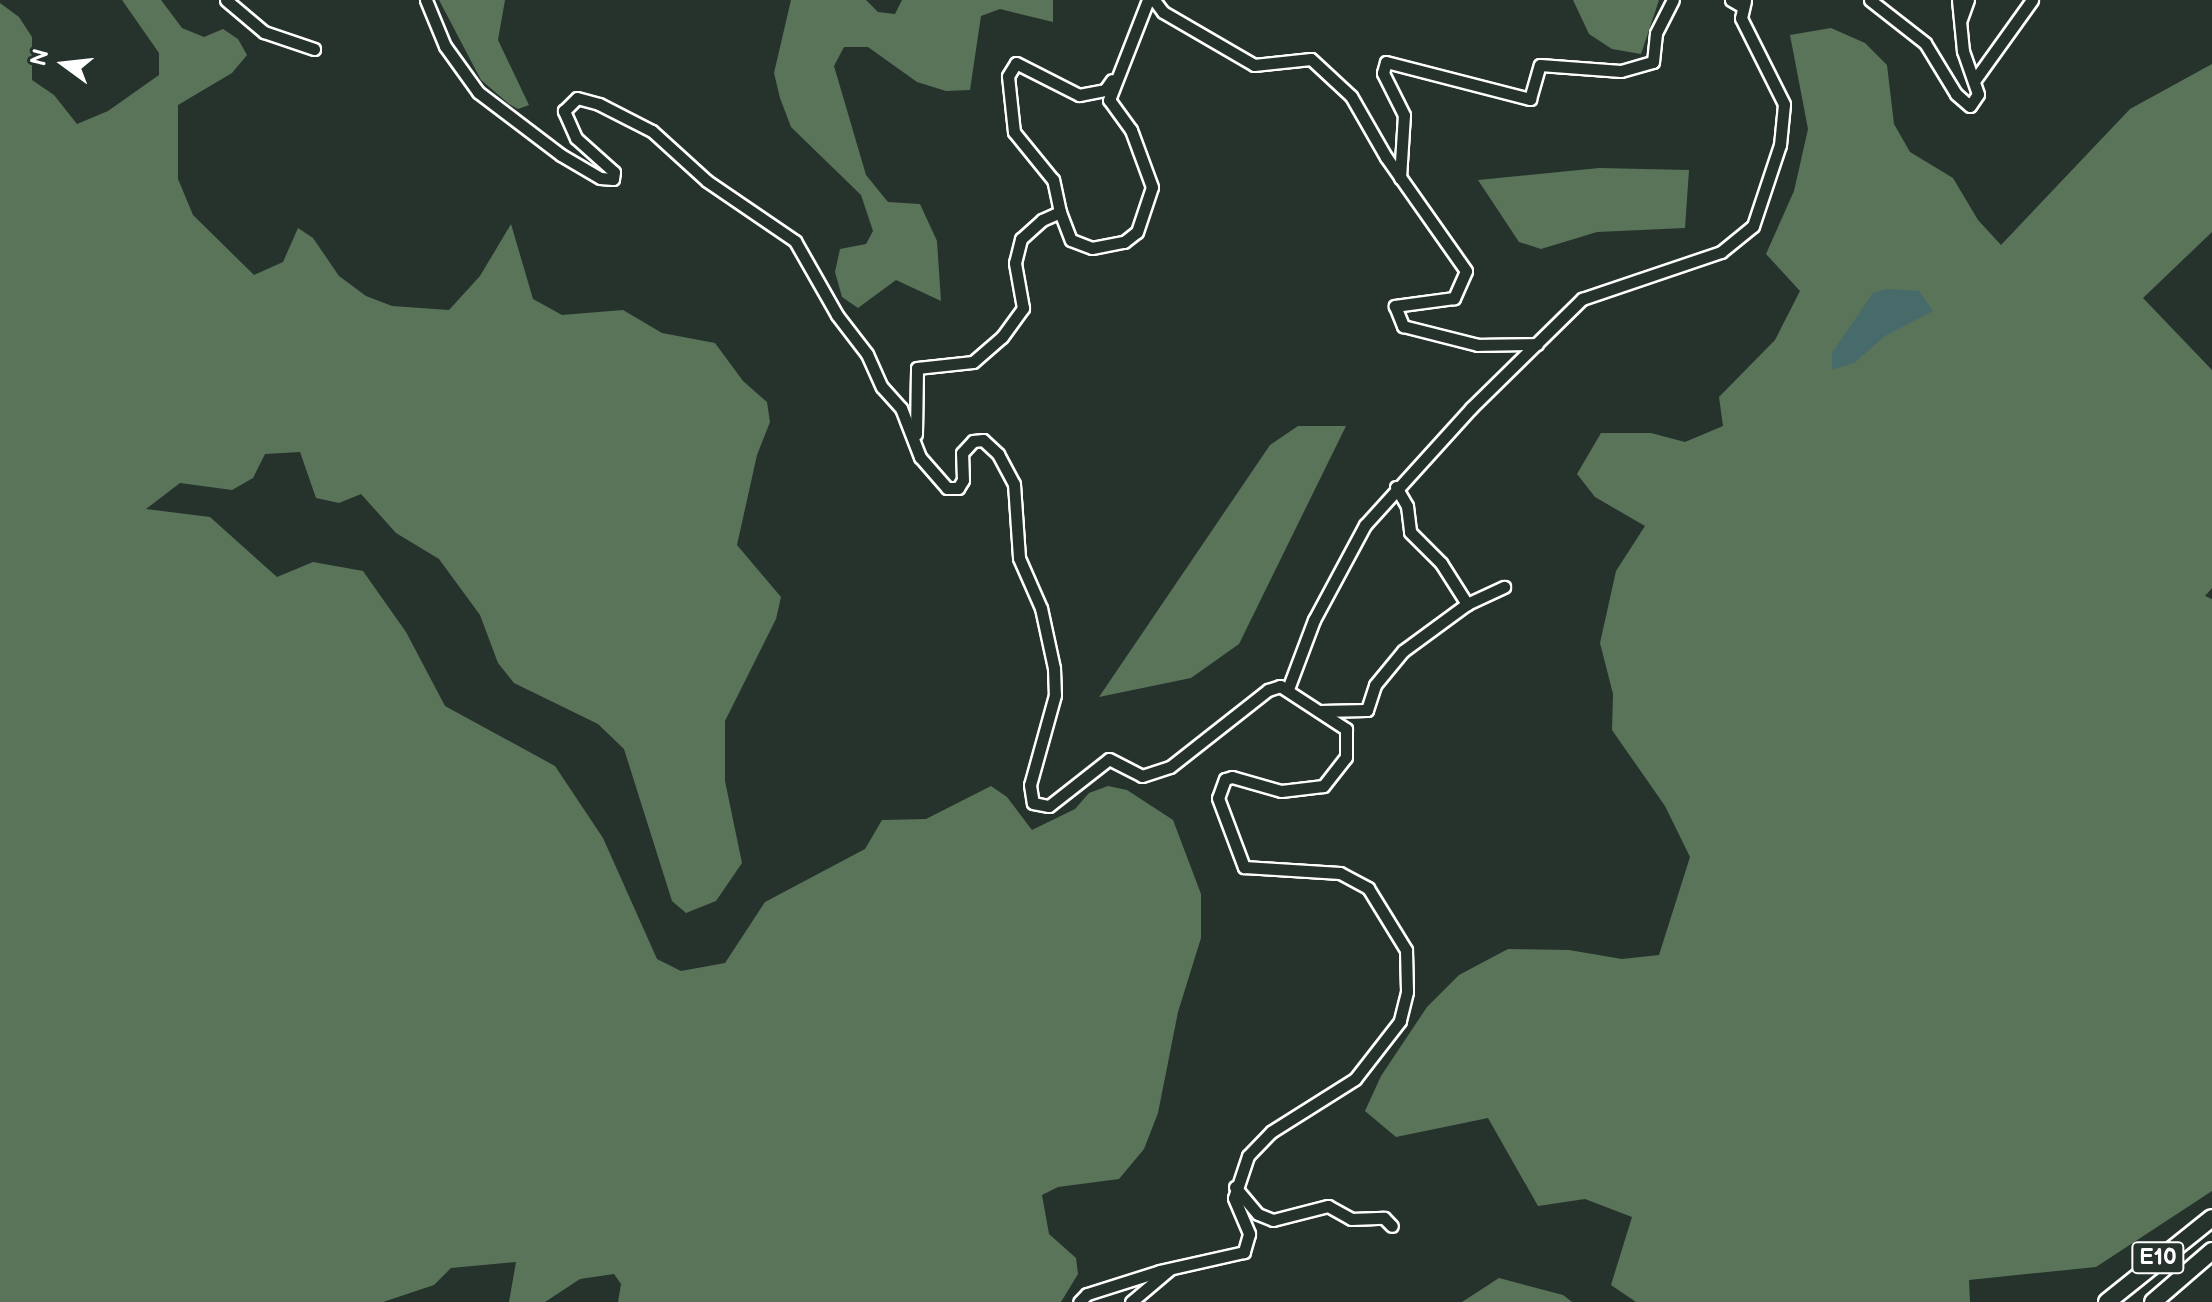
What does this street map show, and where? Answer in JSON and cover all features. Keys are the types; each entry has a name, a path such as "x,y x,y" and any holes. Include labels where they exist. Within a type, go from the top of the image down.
{"highway":[{"name":"E10","path":"2107,1302 2212,1218"},
{"name":"E10","path":"2153,1302 2212,1251"}],"street":[{"path":"226,0 264,32 314,49"},
{"path":"426,0 445,46 478,92 561,155 600,178 613,179 614,172 576,138 564,111 577,98 599,104 652,131 707,181 795,241 837,315 867,354 882,387 910,424 914,446 952,489 963,480 966,445 983,440 1003,460 1014,484 1019,558 1041,608 1054,668 1055,695 1030,785 1033,803 1049,806 1109,759 1142,776 1170,767 1268,690 1288,689 1346,729 1350,743 1334,775 1323,786 1294,792 1225,779 1218,798 1238,861 1249,870 1271,866 1340,873 1368,888 1406,950 1406,1000 1392,1032 1355,1079 1258,1143 1235,1187 1249,1234 1244,1252 1170,1268 1087,1294 1079,1302"},
{"path":"1113,80 1109,100 1131,130 1152,187 1144,217 1124,242 1092,248 1071,240 1060,212 1053,180 1014,132 1008,76 1016,63 1079,95 1105,90 1113,80 1151,0 1163,12 1254,65 1311,59 1351,96 1400,178 1466,271 1454,298 1403,302 1395,306 1396,318 1421,334 1455,342 1537,344"},
{"path":"1400,178 1404,115 1383,73 1386,62 1530,99 1540,65 1621,71 1653,62 1656,33 1673,0"},
{"path":"1288,689 1332,584 1365,525 1396,487 1582,299 1721,252 1753,226 1776,160 1784,104 1741,18 1744,3 1731,0"},
{"path":"1870,0 1925,43 1956,94 1970,106 1978,94 1959,24 1958,0"},
{"path":"1959,24 1968,0"},
{"path":"1974,81 2032,0"},
{"path":"914,446 917,368 973,362 1002,337 1023,308 1015,263 1021,239 1042,220 1060,212"},
{"path":"1396,487 1407,506 1410,532 1441,563 1467,604"},
{"path":"1319,711 1367,710 1388,666 1467,604 1504,587"},
{"path":"1235,1187 1258,1214 1273,1220 1328,1206 1351,1219 1384,1218 1392,1226"},
{"path":"1131,1302 1170,1268"}],"green space":[{"path":"122,0 161,0 182,28 204,37 223,29 238,39 247,55 232,73 178,105 178,179 193,215 254,275 283,262 298,228 313,238 339,276 366,296 392,306 449,310 480,276 511,224 533,299 562,315 623,310 662,333 715,343 743,381 767,402 770,422 757,455 737,545 781,597 776,619 725,721 725,781 742,863 716,901 686,913 672,901 624,749 598,724 514,683 498,663 480,615 439,559 396,533 361,494 339,503 316,498 300,452 265,454 253,478 232,490 180,483 146,509 210,517 277,577 313,562 363,571 406,632 445,706 555,766 603,838 657,959 681,971 725,963 765,902 865,849 882,820 926,819 991,786 1007,797 1032,830 1075,809 1089,793 1108,786 1127,790 1173,820 1201,894 1201,938 1178,1012 1158,1113 1144,1149 1119,1179 1058,1187 1042,1195 1049,1234 1076,1258 1078,1274 1061,1302 618,1302 621,1284 614,1274 580,1279 545,1302 509,1302 516,1262 451,1268 434,1285 383,1302 0,1302 0,3 19,17 32,37 32,80 54,95 77,124 108,111 159,75 159,53"},
{"path":"439,0 505,0 498,40 529,105 518,109 481,80"},
{"path":"791,0 866,0 878,12 895,14 902,0 1053,0 1053,22 1000,9 981,16 970,90 946,91 917,82 868,47 844,47 834,66 866,175 888,202 920,204 937,241 941,301 896,280 858,308 842,297 835,272 840,249 866,244 873,231 861,195 791,127 780,98 774,73"},
{"path":"1573,0 1659,0 1641,54 1612,49 1589,34"},
{"path":"1831,28 1865,43 1887,65 1894,124 1910,152 1953,178 1978,220 2001,245 2130,109 2212,64 2212,232 2143,298 2212,370 2212,588 2205,596 2212,599 2212,1191 2096,1267 1969,1280 1970,1302 1636,1302 1611,1285 1632,1217 1585,1199 1538,1206 1488,1118 1396,1137 1365,1111 1381,1076 1427,1007 1459,975 1508,949 1569,950 1622,959 1659,955 1690,857 1665,806 1612,730 1613,694 1600,643 1616,571 1645,526 1595,497 1577,474 1601,433 1651,433 1685,442 1723,426 1719,397 1775,340 1800,291 1766,254 1794,191 1808,129 1790,35"},
{"path":"1599,168 1689,170 1685,228 1597,232 1541,249 1519,242 1478,180"},
{"path":"1298,426 1346,426 1239,644 1191,678 1099,697 1270,445"},
{"path":"1499,1278 1563,1295 1572,1302 1462,1302"}],"water":[{"path":"1886,289 1919,291 1933,311 1885,336 1854,363 1832,370 1832,353 1873,293"}]}
